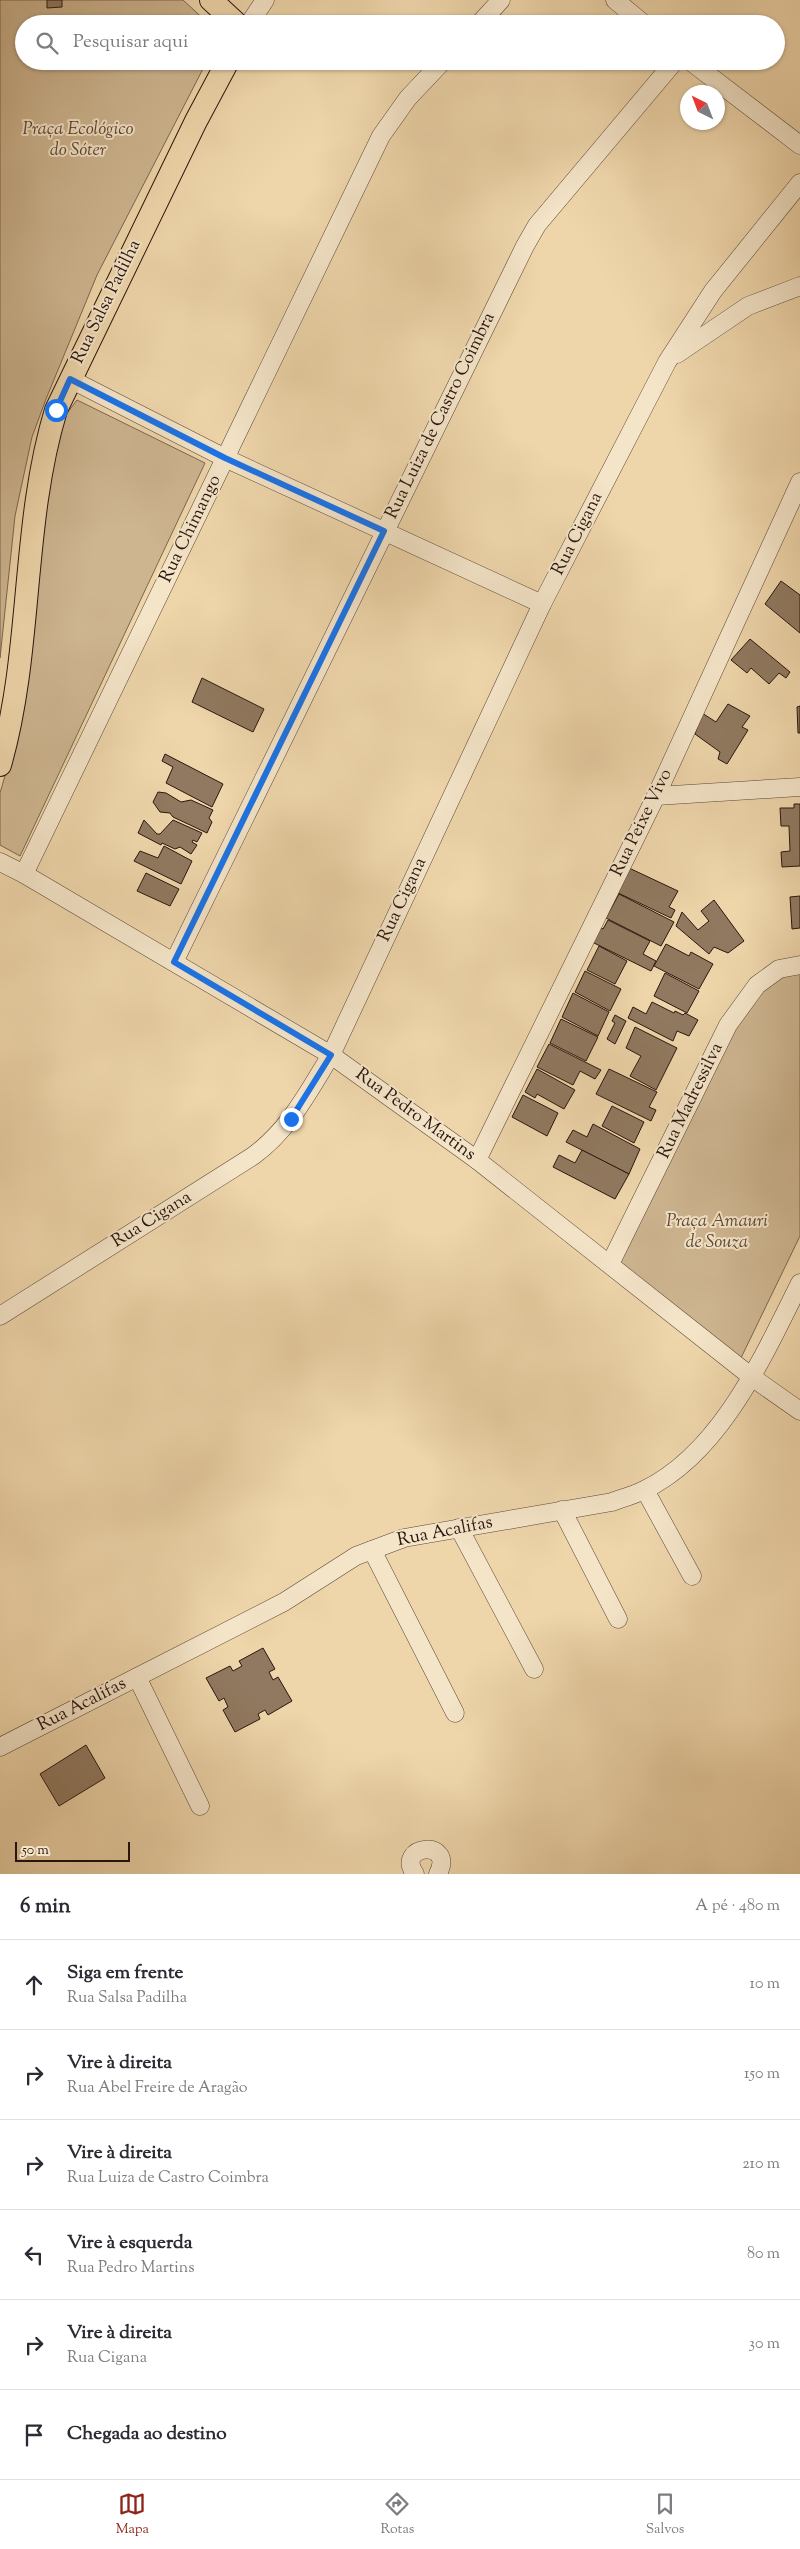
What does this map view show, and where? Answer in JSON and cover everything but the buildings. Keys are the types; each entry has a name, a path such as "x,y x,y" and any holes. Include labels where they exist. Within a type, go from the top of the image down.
{"main road":[{"path":"211,0 227,15"},
{"name":"Rua Salsa Padilha","path":"0,765 14,703 22,648 34,524 45,448 56,410 196,121 223,70"}],"street":[{"path":"255,15 265,0"},
{"path":"487,15 501,0"},
{"path":"615,0 633,15"},
{"name":"Rua Chimango","path":"24,874 381,136 408,98 434,70"},
{"name":"Rua Luiza de Castro Coimbra","path":"174,962 384,531 538,225 667,70"},
{"path":"702,70 800,145"},
{"name":"Rua Cigana","path":"0,1316 272,1142 291,1119 331,1055 542,604 667,362 713,291 800,183"},
{"name":"Rua Cigana","path":"667,362 699,337 748,306 800,286"},
{"path":"70,379 225,458 542,604"},
{"name":"Rua Peixe Vivo","path":"477,1160 656,796 800,482"},
{"path":"656,796 800,787"},
{"name":"Rua Pedro Martins","path":"0,862 24,874 331,1055 477,1160 753,1378 800,1411"},
{"name":"Rua Madressilva","path":"610,1264 728,1025 756,985 779,969 800,965"},
{"name":"Rua Acalifas","path":"0,1747 284,1602 356,1556 404,1538 612,1502 645,1490 672,1472 701,1445 728,1415 753,1378 800,1284"},
{"path":"645,1490 692,1576"},
{"path":"562,1510 618,1619"},
{"path":"459,1528 534,1669"},
{"path":"372,1550 455,1712"},
{"path":"137,1677 200,1806"},
{"path":"415,1874 412,1869 411,1860 416,1852 425,1848 434,1850 440,1858 442,1867 438,1874"}],"green space":[{"name":"Praça Ecológico do Sóter","path":"0,0 183,0 199,15 15,15 15,70 202,70 97,275 32,437 15,516 0,658"},
{"path":"77,400 205,463 20,856 0,845 0,793 11,755 41,525 64,417"},
{"name":"Praça Amauri de Souza","path":"800,973 800,1236 740,1360 618,1260 732,1031 761,990 782,976"}],"route":[{"path":"56,410 70,379 225,458 384,531 174,962 331,1055 291,1119"}]}
